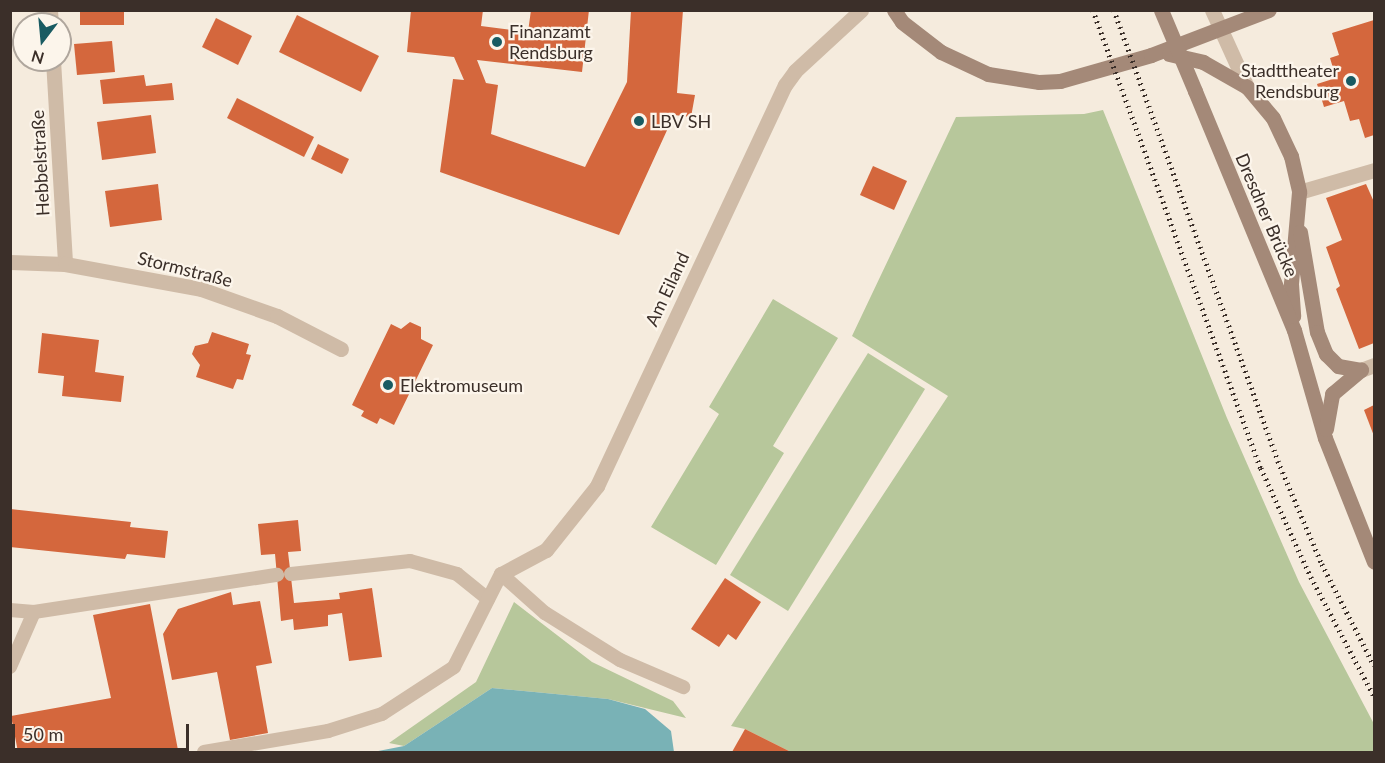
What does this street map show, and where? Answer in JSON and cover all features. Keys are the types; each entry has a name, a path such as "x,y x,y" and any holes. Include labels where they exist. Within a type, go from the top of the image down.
{"main road":[{"path":"894,10 902,22 941,52 1010,80 1060,81 1151,55 1269,10"},
{"name":"Dresdner Brücke","path":"1161,10 1294,330 1325,438 1374,562"},
{"path":"1151,55 1168,53 1194,58 1247,87 1273,118 1290,156 1299,192 1299,223 1290,284 1294,330"},
{"path":"1299,223 1317,332 1326,354 1338,366 1368,368"},
{"path":"1325,438 1332,394 1368,368"}],"street":[{"name":"Am Eiland","path":"501,574 546,550 597,486 785,86 795,71 861,10"},
{"path":"1212,10 1247,87"},
{"name":"Hebbelstraße","path":"54,72 65,264"},
{"path":"1299,192 1374,170"},
{"name":"Stormstraße","path":"10,262 65,264 201,289 277,316 341,349"}],"lane":[{"path":"10,610 34,612 284,575 410,561 457,574 488,599"},
{"path":"204,753 328,731 382,714 454,667 501,574 545,613 573,631 620,660 683,687"},
{"path":"10,667 34,612"}],"green space":[{"path":"1103,110 1227,418 1299,582 1374,724 1374,752 791,752 745,729 731,726 948,396 852,336 956,117 1084,114"},
{"path":"773,299 838,338 773,446 784,453 716,565 651,527 719,414 709,407"},
{"path":"868,353 925,389 788,611 730,575"},
{"path":"514,602 592,662 673,701 686,718 608,699 492,688 404,746 389,743 476,682"}],"water":[{"path":"492,688 608,699 645,709 671,731 674,752 373,752 404,746"}],"building":[{"path":"80,10 124,10 124,25 80,25"},
{"name":"LBV SH","path":"411,10 483,10 481,26 528,32 531,10 589,10 582,72 477,60 486,83 498,85 491,134 585,167 627,82 631,10 683,10 677,93 695,95 691,117 674,115 619,235 440,172 453,79 464,80 454,57 407,52"},
{"path":"297,15 379,56 361,92 279,52"},
{"path":"216,18 252,36 238,65 202,47"},
{"name":"Stadttheater Rendsburg","path":"1374,20 1374,135 1365,138 1359,119 1350,121 1344,101 1324,107 1317,84 1336,78 1330,58 1339,55 1332,33"},
{"path":"112,41 115,72 77,75 74,44"},
{"path":"144,75 146,86 172,83 174,100 103,104 100,80"},
{"path":"237,98 314,137 304,157 227,118"},
{"path":"151,115 156,153 102,160 97,122"},
{"path":"318,144 349,159 342,174 311,159"},
{"path":"873,166 907,181 894,210 860,195"},
{"path":"158,184 162,220 110,227 105,191"},
{"path":"1366,184 1374,202 1374,343 1359,349 1336,289 1340,286 1326,247 1342,240 1326,198"},
{"name":"Elektromuseum","path":"410,322 421,327 421,339 433,345 394,425 380,418 377,424 361,416 364,411 352,405 391,324 401,329"},
{"path":"212,332 249,344 246,354 251,355 243,380 237,379 233,389 196,377 200,365 192,354 195,346 208,343"},
{"path":"42,333 99,340 95,372 124,376 121,402 62,396 64,376 38,373"},
{"path":"1374,405 1374,436 1364,410"},
{"path":"10,509 131,522 130,527 168,531 165,558 127,554 125,559 10,547"},
{"path":"298,520 301,551 288,552 294,603 340,599 339,593 372,588 382,657 349,661 342,613 328,615 328,626 294,630 293,619 281,621 275,554 261,555 258,524"},
{"path":"725,578 761,602 736,640 728,634 719,647 691,629"},
{"path":"231,592 233,605 260,601 272,663 256,666 268,733 230,740 217,672 172,680 163,634 178,609"},
{"path":"150,604 178,750 18,752 11,716 111,698 93,615"},
{"path":"745,729 791,752 732,752"}],"railway":[{"path":"1093,10 1261,468 1311,577 1374,696"},
{"path":"1114,10 1278,461 1322,564 1374,665"}],"place":[{"name":"Finanzamt Rendsburg","path":"497,42"},
{"name":"Stadttheater Rendsburg","path":"1351,81"},
{"name":"LBV SH","path":"639,121"},
{"name":"Elektromuseum","path":"388,385"}]}
